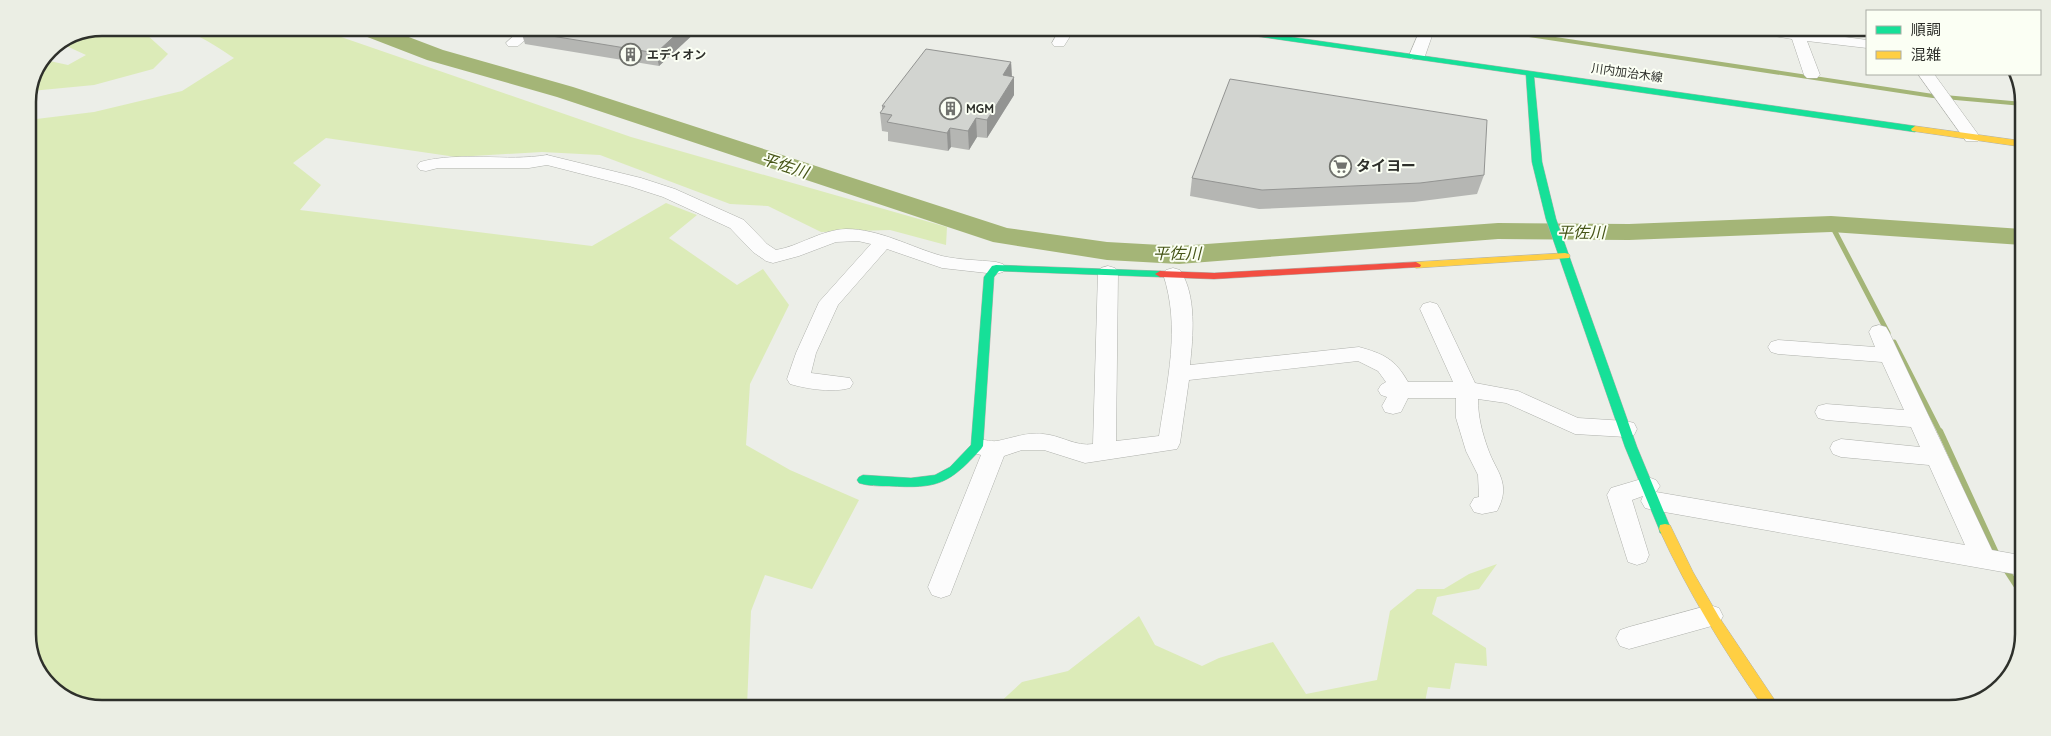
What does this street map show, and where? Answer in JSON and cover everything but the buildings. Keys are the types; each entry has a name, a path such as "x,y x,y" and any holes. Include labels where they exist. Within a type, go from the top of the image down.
{"street":[{"path":"513,43 522,36"},
{"path":"1059,43 1063,36"},
{"name":"川内加治木線","path":"1271,36 2015,143"},
{"path":"1417,56 1425,36"},
{"path":"1798,36 1812,75"},
{"path":"1833,36 1866,44"},
{"path":"1530,73 1532,123 1536,155 1550,213 1626,429 1651,494 1685,572 1735,656 1767,700"},
{"path":"1927,75 1972,137"},
{"path":"426,166 437,163 529,163 547,160 635,182 669,193 737,224 760,248 773,257 782,256 826,236 847,235 883,242 936,261 996,268 1214,276 1564,254"},
{"path":"842,383 798,379 806,353 829,302 883,242"},
{"path":"941,586 986,448 989,277 996,268"},
{"path":"1104,451 1108,272"},
{"path":"863,480 917,483 939,479 986,448 1022,442 1044,442 1084,454 1168,443 1183,342 1179,286 1173,274"},
{"path":"1430,309 1467,390 1467,418 1477,451 1490,475 1491,498 1489,504 1482,505"},
{"path":"1879,332 1936,457 2001,561"},
{"path":"1778,347 1889,355"},
{"path":"1178,374 1359,354 1381,361 1393,372 1394,396 1467,390 1510,396 1575,426 1626,429"},
{"path":"1826,412 1919,420"},
{"path":"1841,448 1936,457"},
{"path":"1637,555 1619,495 1651,494 2001,561"},
{"path":"1629,638 1710,616"}],"green space":[{"path":"103,36 148,36 168,54 153,69 94,85 38,90 41,77 51,61 68,65 86,55 67,46 77,41"},
{"path":"198,36 338,36 631,137 947,227 946,245 890,230 821,232 768,206 730,204 600,155 542,152 456,157 326,138 293,163 321,185 300,210 592,246 666,203 697,215 669,238 737,285 763,269 789,305 750,384 746,445 790,470 859,500 812,589 765,575 751,611 747,700 103,700 81,696 69,691 50,674 40,655 36,638 36,119 94,112 182,91 234,58"},
{"path":"1497,564 1479,589 1437,597 1432,614 1486,648 1487,666 1455,663 1450,689 1428,687 1425,700 1003,700 1022,682 1068,671 1139,616 1155,645 1202,666 1219,658 1273,642 1306,694 1377,680 1390,611 1417,589 1444,589 1469,574"}],"waterway":[{"name":"平佐川","path":"386,36 435,55 565,92 1003,236 1107,251 1179,255 1498,231 1629,232 1831,224 2015,237"},
{"path":"1536,36 1933,96 2015,103"},
{"path":"1831,224 1888,333"},
{"path":"1894,342 1940,432"},
{"path":"1940,431 1997,555"},
{"path":"2005,568 2015,583"}],"traffic: fast":[{"path":"1269,36 1915,129"},
{"path":"1530,73 1537,162 1551,219 1631,447 1665,529"},
{"path":"863,480 911,483 938,479 954,470 977,446 989,277 996,268 1160,274"}],"traffic: slow":[{"path":"1915,129 2015,143"},
{"path":"1416,265 1565,256"},
{"path":"1665,529 1688,576 1714,622 1767,700"}],"traffic: jam":[{"path":"1160,274 1214,276 1416,265"}],"place":[{"name":"エディオン","path":"631,55"},
{"name":"MGM","path":"950,109"},
{"name":"タイヨー","path":"1340,166"}]}
